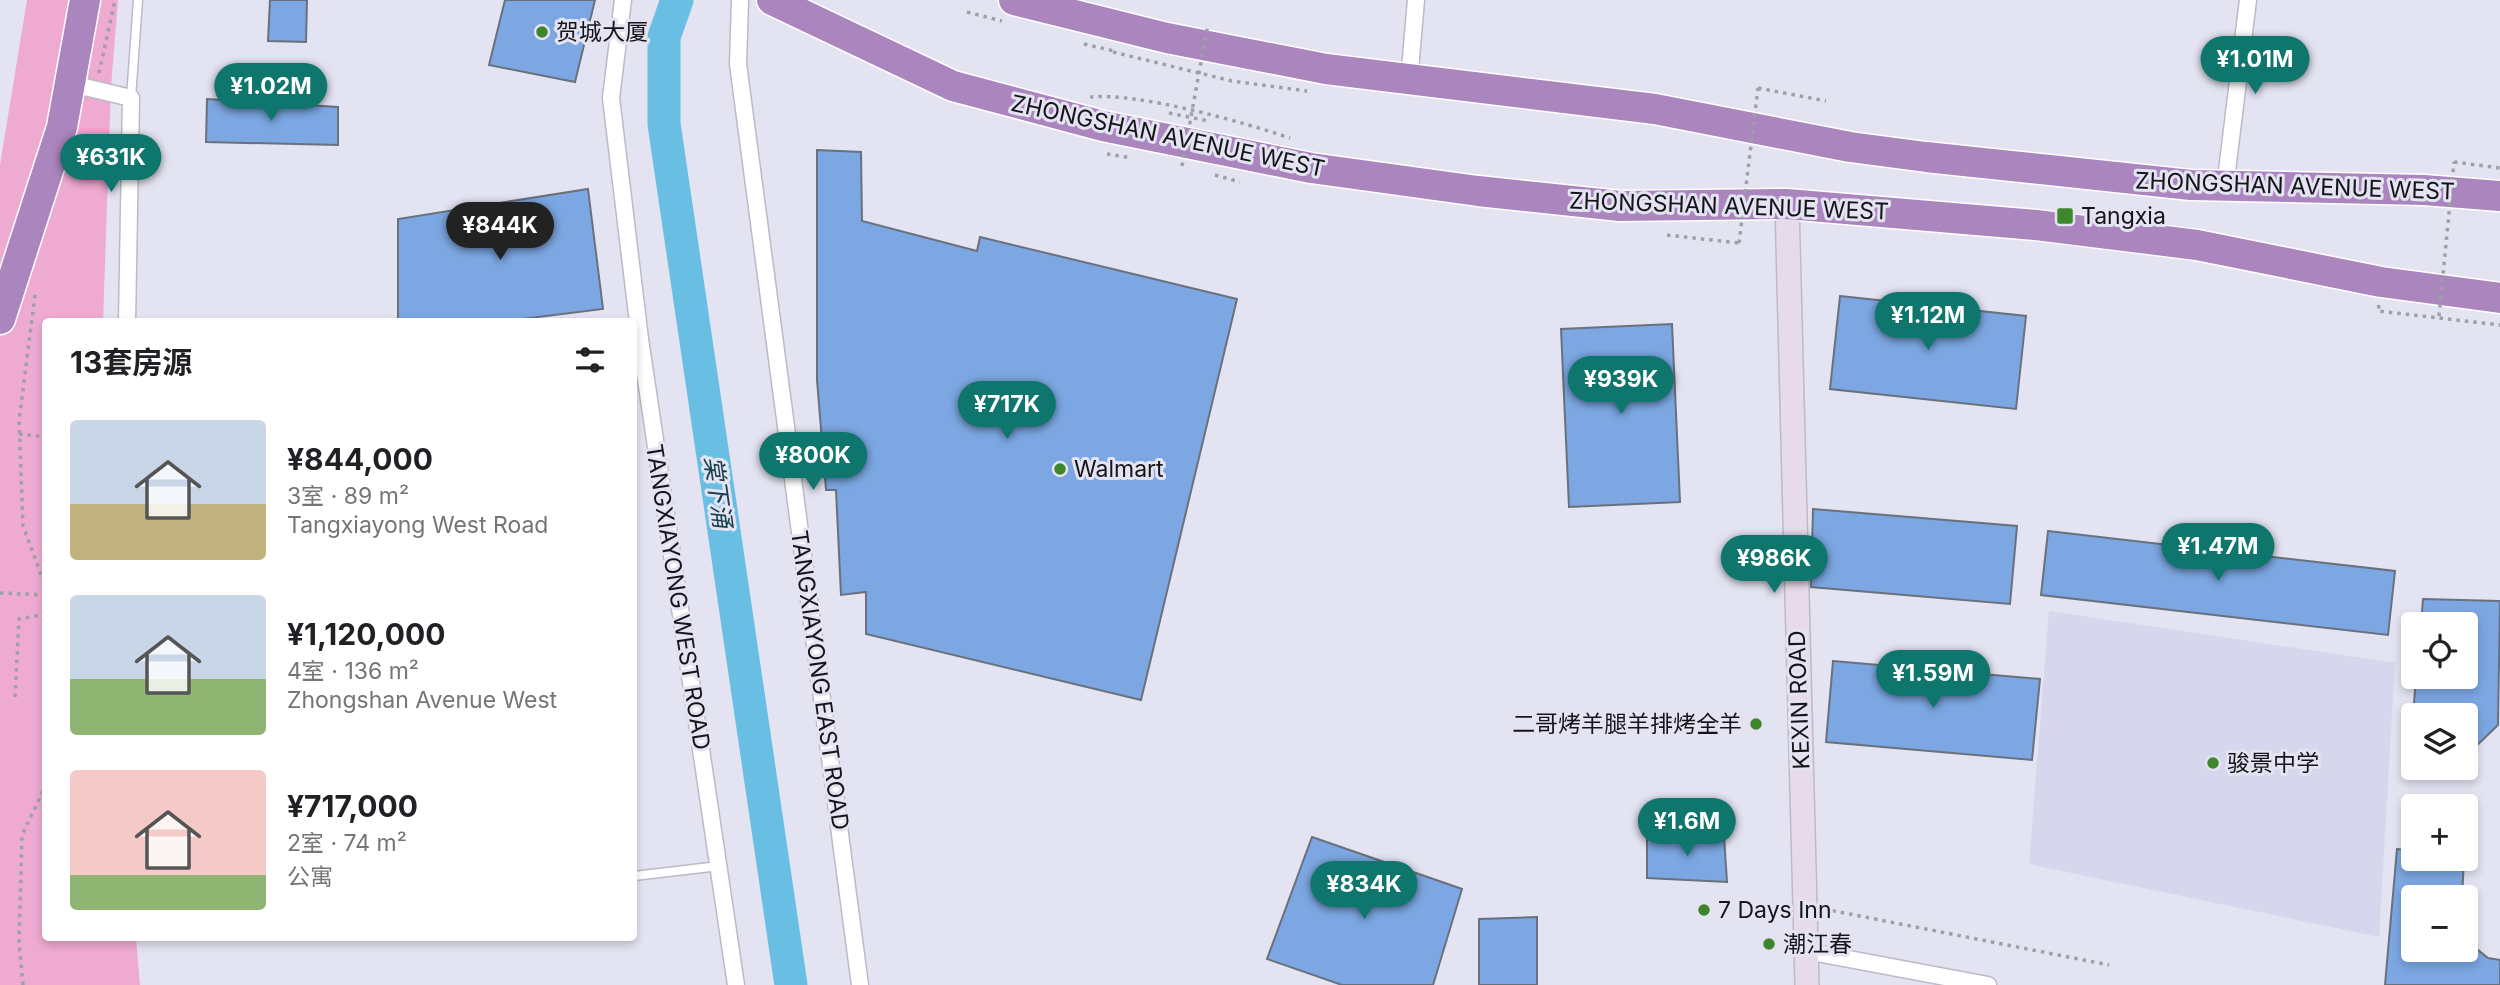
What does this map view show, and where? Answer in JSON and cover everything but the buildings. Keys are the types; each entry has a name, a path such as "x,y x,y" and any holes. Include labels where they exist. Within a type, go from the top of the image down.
{"highway":[{"path":"0,319 53,159 83,87 85,0"},
{"name":"ZHONGSHAN AVENUE WEST","path":"772,0 953,86 1104,126 1242,156 1387,180 1620,206 1787,204 1904,212 2144,237 2381,282 2500,298"},
{"name":"ZHONGSHAN AVENUE WEST","path":"1014,0 1241,53 1409,81 1655,109 1850,147 2225,187 2424,190 2500,196"}],"street":[{"name":"TANGXIAYONG WEST ROAD","path":"622,0 611,98 640,339 736,985"},
{"name":"TANGXIAYONG EAST ROAD","path":"740,0 738,64 860,985"},
{"path":"1409,81 1416,0"},
{"path":"2225,187 2248,0"},
{"path":"83,87 131,98 127,318"},
{"name":"KEXIN ROAD","path":"1787,204 1807,985"},
{"path":"1806,951 1988,985"}],"lane":[{"path":"131,98 138,0"},
{"path":"637,876 719,866"}],"path":[{"path":"83,87 114,0"},
{"path":"1182,166 1208,24"},
{"path":"1104,50 1231,80 1277,89 1311,91"},
{"path":"1667,235 1739,243 1758,88 1826,101"},
{"path":"1084,98 1105,96 1130,99 1224,119 1296,141 1270,138"},
{"path":"2439,316 2454,163 2500,168"},
{"path":"36,285 19,434 23,526 42,577"},
{"path":"2378,311 2500,325"},
{"path":"19,434 42,437"},
{"path":"0,593 42,594"},
{"path":"15,697 19,619 42,615"},
{"path":"23,985 19,943 22,835 42,793"},
{"path":"1804,905 2109,965"}],"shaded area":[{"path":"27,0 118,0 111,87 103,318 42,318 42,941 136,941 140,985 0,985 0,165"},
{"name":"骏景中学","path":"2049,611 2395,663 2379,937 2029,864"}],"waterway":[{"name":"棠下涌","path":"677,0 664,37 664,124 791,985"}],"place":[{"name":"贺城大厦","path":"542,32"},
{"name":"Tangxia","path":"2065,216"},
{"name":"Walmart","path":"1060,469"},
{"name":"二哥烤羊腿羊排烤全羊","path":"1756,724"},
{"name":"骏景中学","path":"2213,763"},
{"name":"7 Days Inn","path":"1704,910"},
{"name":"潮江春","path":"1769,944"}]}
